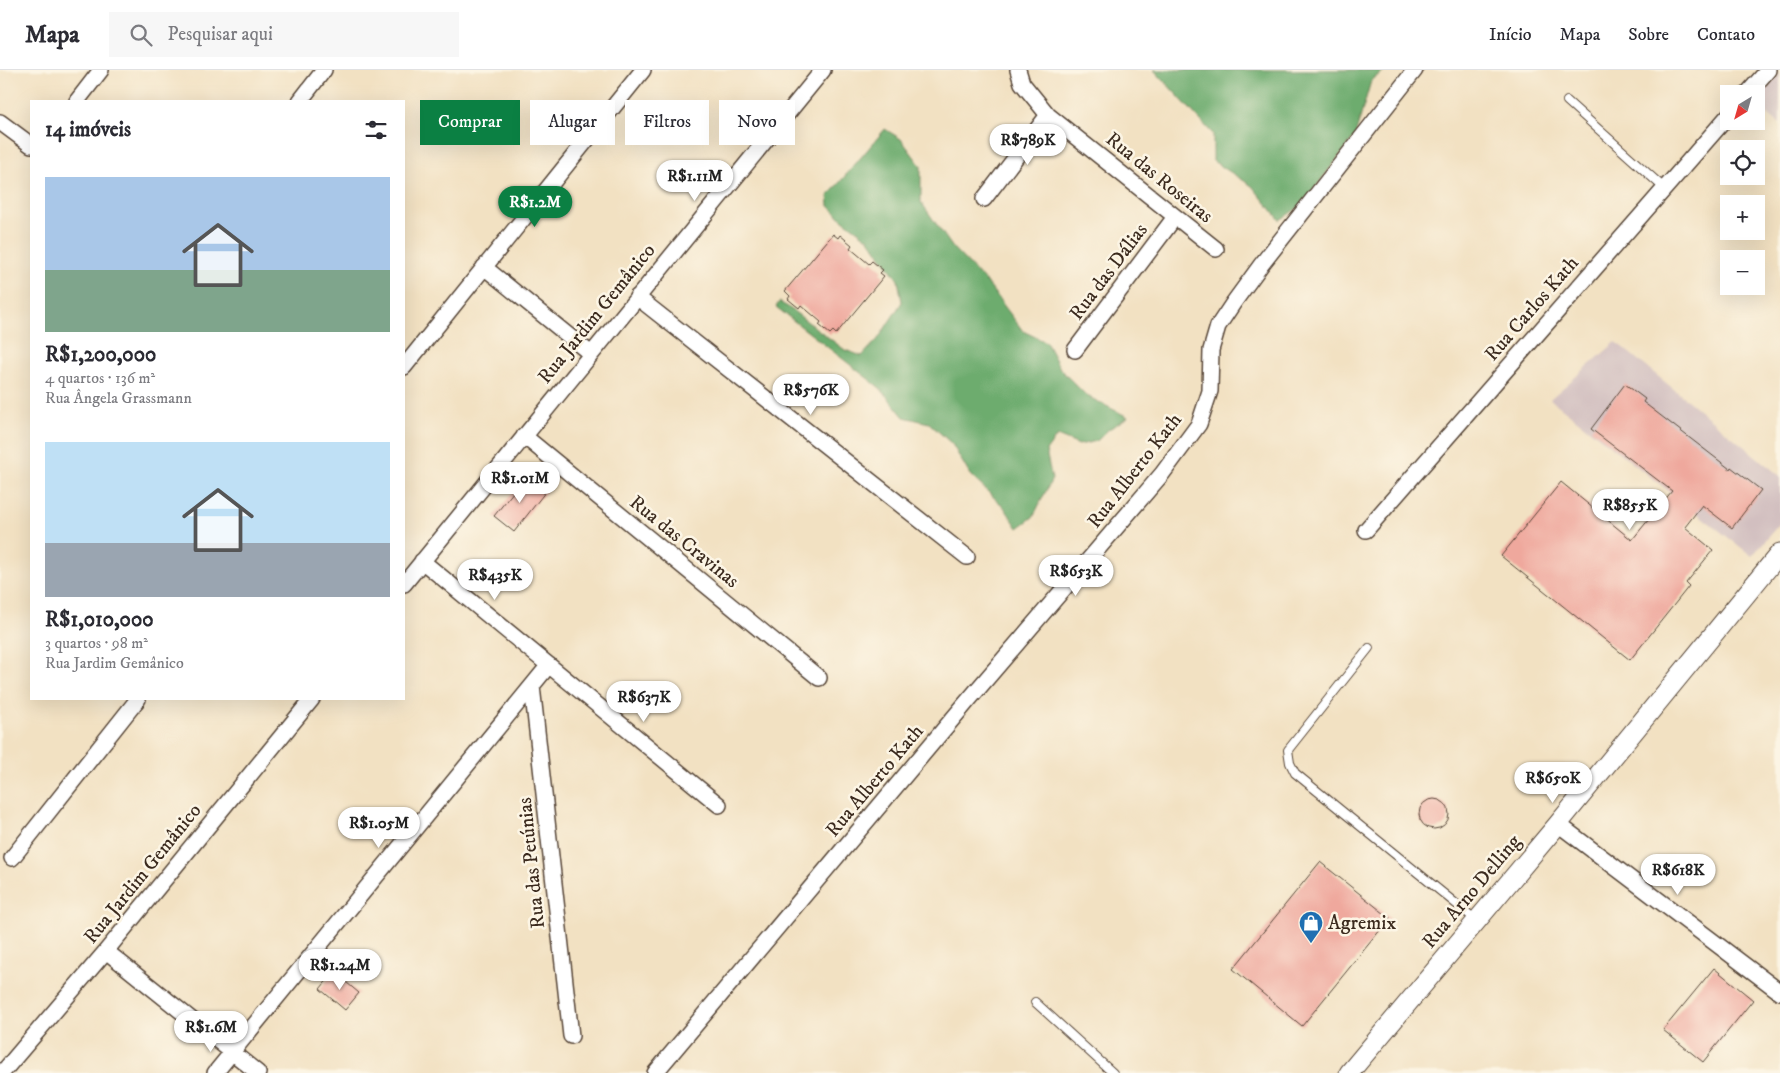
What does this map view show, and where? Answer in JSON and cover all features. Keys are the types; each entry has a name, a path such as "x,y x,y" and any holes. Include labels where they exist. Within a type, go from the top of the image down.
{"street":[{"path":"78,100 101,70"},
{"path":"301,100 324,70"},
{"path":"405,365 643,70"},
{"name":"Rua Jardim Gemânico","path":"405,583 823,70"},
{"name":"Rua das Roseiras","path":"1018,70 1022,83 1048,115 1216,250"},
{"name":"Rua Alberto Kath","path":"655,1073 966,703 1162,474 1199,424 1210,391 1210,350 1218,326 1228,310 1261,265 1415,70"},
{"path":"1755,85 1768,70"},
{"path":"984,199 1048,115"},
{"path":"0,122 30,145"},
{"name":"Rua Carlos Kath","path":"1366,530 1720,125"},
{"name":"Rua das Dálias","path":"1075,350 1176,217"},
{"path":"484,267 591,354"},
{"path":"636,298 967,558"},
{"name":"Rua das Cravinas","path":"524,436 819,678"},
{"name":"Rua Arno Delling","path":"1349,1073 1558,824 1780,553"},
{"path":"422,561 719,805"},
{"path":"215,1073 549,665"},
{"name":"Rua das Petúnias","path":"532,686 571,1036"},
{"path":"12,858 137,700"},
{"name":"Rua Jardim Gemânico","path":"2,1073 106,951 311,700"},
{"path":"1558,824 1780,992"},
{"path":"106,951 258,1073"}],"lane":[{"path":"1567,101 1664,188"},
{"path":"1369,648 1288,750 1290,763 1295,773 1476,920"},
{"path":"1035,1002 1113,1073"}],"shaded area":[{"path":"1780,73 1780,124 1765,112 1765,90"},
{"path":"1616,342 1780,476 1780,523 1752,556 1550,399"}],"green space":[{"path":"1154,70 1385,70 1371,81 1355,136 1301,206 1280,220 1252,186 1213,161 1213,134"},
{"path":"885,129 901,139 921,166 921,202 953,248 987,283 1023,331 1046,342 1061,370 1087,396 1128,417 1109,429 1097,441 1079,445 1057,436 1046,451 1052,479 1033,517 1018,528 1004,507 970,475 952,444 929,423 904,417 880,388 776,307 779,302 788,307 845,350 862,356 878,339 902,302 898,280 869,239 843,220 829,206 828,196"}],"building":[{"path":"833,234 838,238 840,235 852,245 850,248 869,264 872,261 883,270 880,273 884,276 836,334 833,331 830,334 819,325 821,322 801,305 799,308 788,299 790,296 785,291"},
{"path":"1625,384 1645,399 1643,402 1730,469 1731,467 1761,490 1732,528 1702,505 1685,527 1713,550 1686,583 1689,586 1630,660 1501,556 1561,482 1632,540 1672,491 1591,429"},
{"path":"526,476 546,491 514,532 494,516"},
{"path":"1434,799 1445,803 1449,814 1445,825 1434,829 1423,825 1419,814 1423,803"},
{"name":"Agremix","path":"1320,862 1390,918 1302,1026 1233,969"},
{"path":"1714,968 1753,1000 1703,1062 1663,1030"},
{"path":"334,972 359,993 345,1010 320,989"}],"place":[{"name":"Agremix","path":"1311,944"}]}
